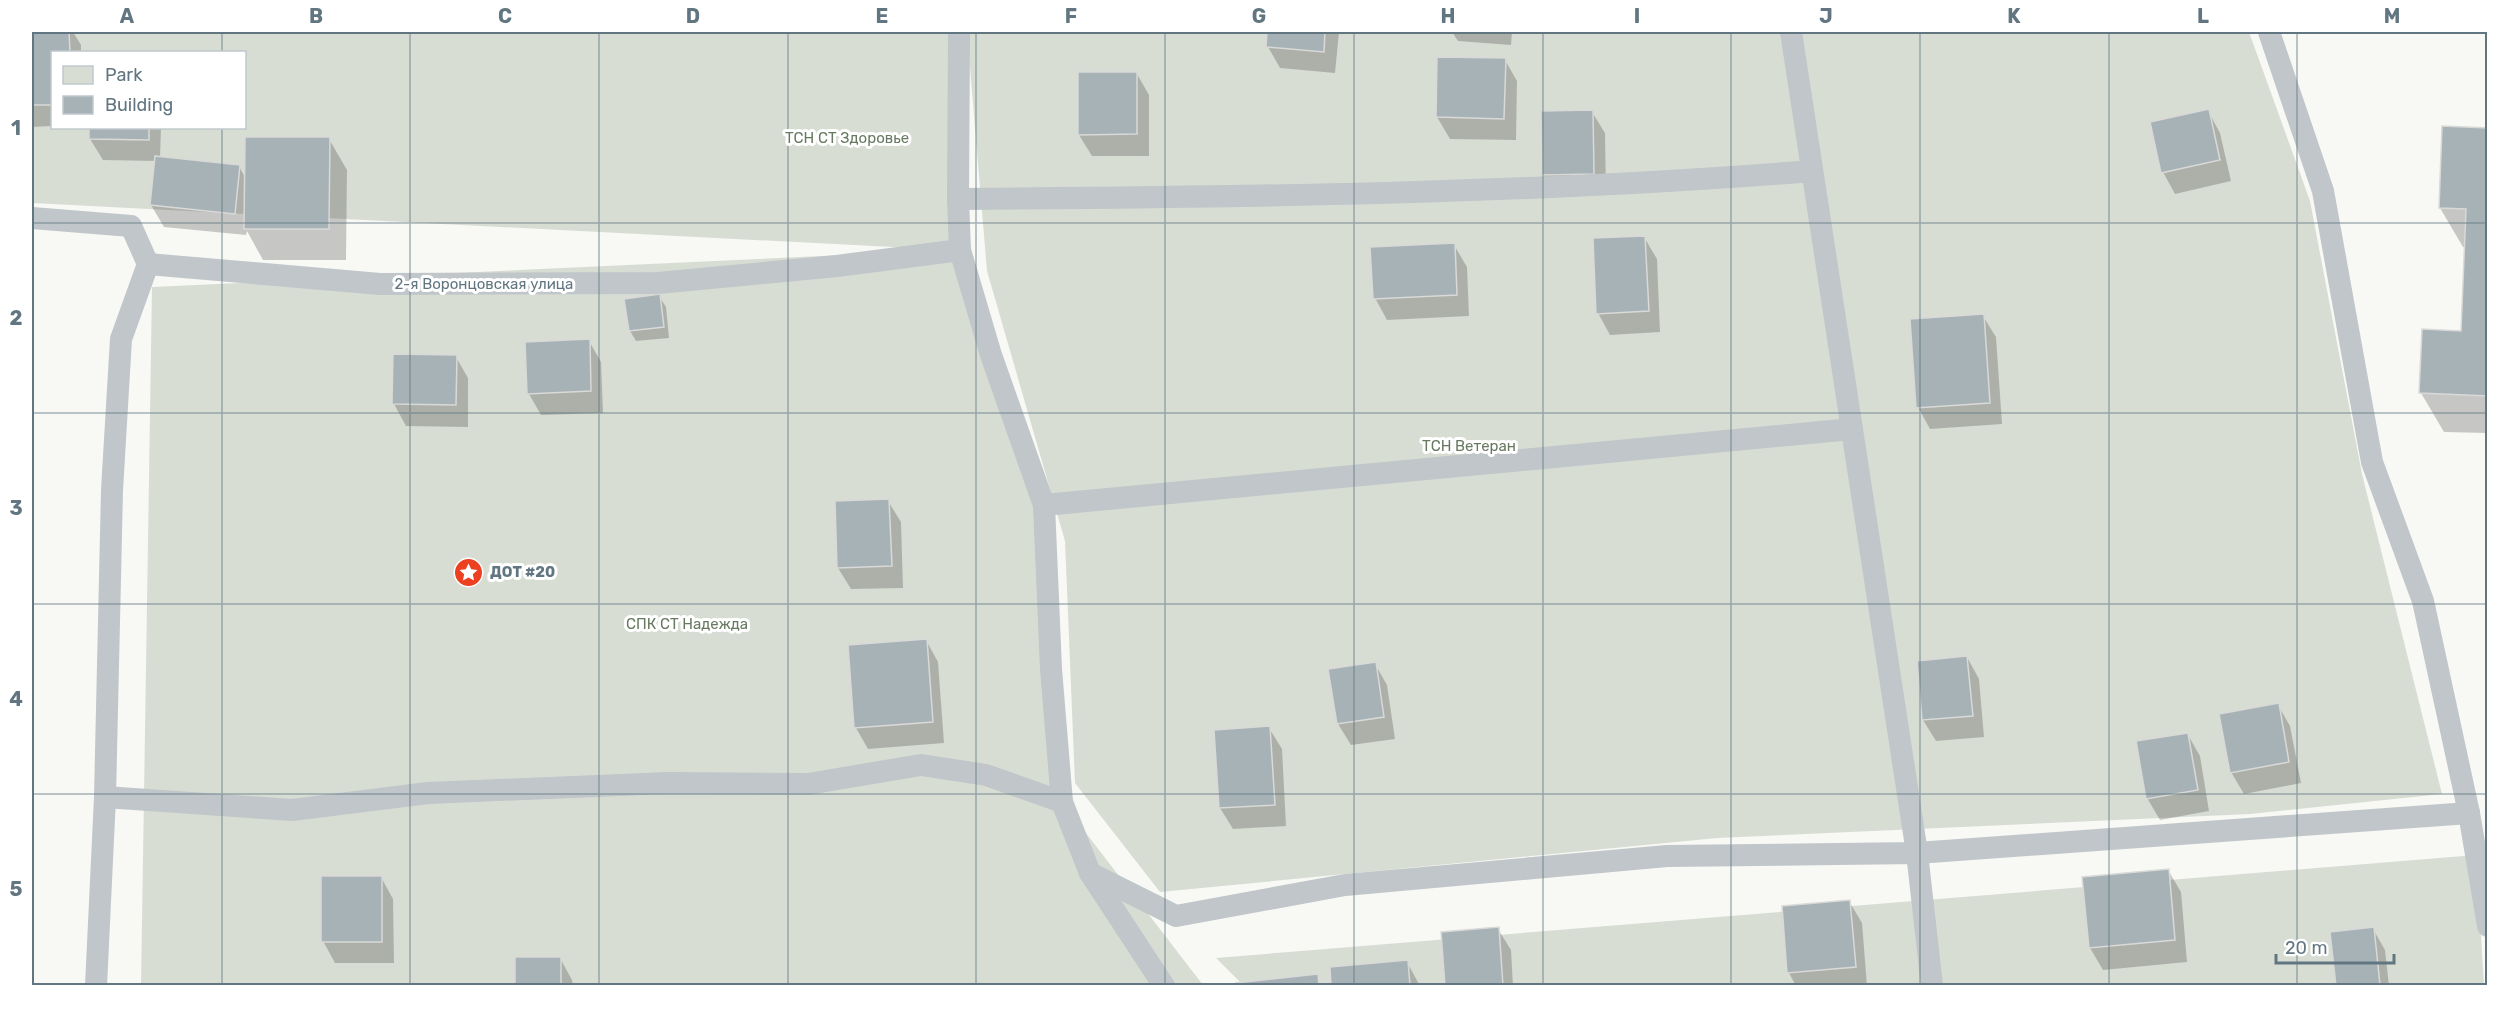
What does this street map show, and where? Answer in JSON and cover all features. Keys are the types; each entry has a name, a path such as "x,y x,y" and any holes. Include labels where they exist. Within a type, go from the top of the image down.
{"lane":[{"path":"959,32 960,250 991,355 1044,505 1051,669 1062,802 1089,873 1164,986"},
{"path":"1791,32 1917,853 1932,986"},
{"path":"2269,32 2324,191 2372,462 2423,602 2469,813 2487,926"},
{"path":"958,200 1258,197 1673,182 1812,171"},
{"path":"32,218 131,226 148,264 121,339 112,490 105,796 96,986"},
{"name":"2-я Воронцовская улица","path":"148,264 380,284 658,284 837,266 960,250"},
{"path":"1044,505 1852,429"},
{"path":"105,796 292,810 428,794 668,783 808,784 921,765 986,775 1062,802"},
{"path":"1089,873 1176,916 1345,885 1667,856 1917,853 2469,813"}],"green space":[{"name":"СПК СТ Надежда","path":"32,32 950,32 960,250 1044,505 1062,802 1203,985 141,985 152,287 951,250 32,203"},
{"name":"ТСН Ветеран","path":"967,32 2249,32 2310,201 2362,474 2442,794 2250,814 1717,838 1160,892 1075,783 1065,541 987,271"},
{"path":"2476,855 2484,985 1244,986 1216,958"}],"building":[{"path":"32,32 69,32 70,51 51,51 51,105 32,105"},
{"path":"1267,32 1325,32 1324,52 1266,47"},
{"path":"1437,57 1506,58 1504,119 1436,117"},
{"path":"1078,72 1137,72 1137,134 1078,135"},
{"path":"2209,109 2220,160 2161,173 2150,122"},
{"path":"1593,110 1594,174 1542,175 1541,111"},
{"path":"2442,126 2488,128 2488,396 2419,393 2422,329 2461,331 2466,209 2439,208"},
{"path":"89,129 149,129 149,140 89,139"},
{"path":"245,137 330,137 329,229 244,229"},
{"path":"155,156 240,165 235,214 150,205"},
{"path":"1645,236 1649,311 1596,314 1593,238"},
{"path":"1455,243 1457,295 1373,299 1370,247"},
{"path":"660,294 664,327 629,331 624,299"},
{"path":"1984,314 1990,403 1916,408 1910,319"},
{"path":"590,339 591,391 527,394 525,342"},
{"path":"393,354 457,355 456,405 392,404"},
{"path":"889,499 892,566 837,568 835,501"},
{"path":"927,639 933,722 854,728 848,645"},
{"path":"1967,656 1973,716 1922,720 1917,661"},
{"path":"1376,662 1384,717 1337,724 1328,669"},
{"path":"2279,703 2289,762 2230,773 2219,714"},
{"path":"1270,726 1275,805 1219,808 1214,730"},
{"path":"2188,733 2198,790 2146,799 2136,741"},
{"path":"2169,869 2175,940 2089,948 2082,877"},
{"path":"321,876 382,876 382,942 321,942"},
{"path":"1850,900 1856,967 1787,973 1782,906"},
{"path":"1499,927 1503,986 1445,986 1441,932"},
{"path":"2374,927 2380,985 2336,986 2330,932"},
{"path":"515,957 561,957 561,986 515,986"},
{"path":"1408,960 1410,986 1331,986 1330,967"},
{"path":"1318,974 1319,986 1237,986 1236,983"}],"place":[{"name":"ДОТ #20","path":"469,572"}],"park label":[{"name":"ТСН СТ Здоровье","path":"847,138"}]}
